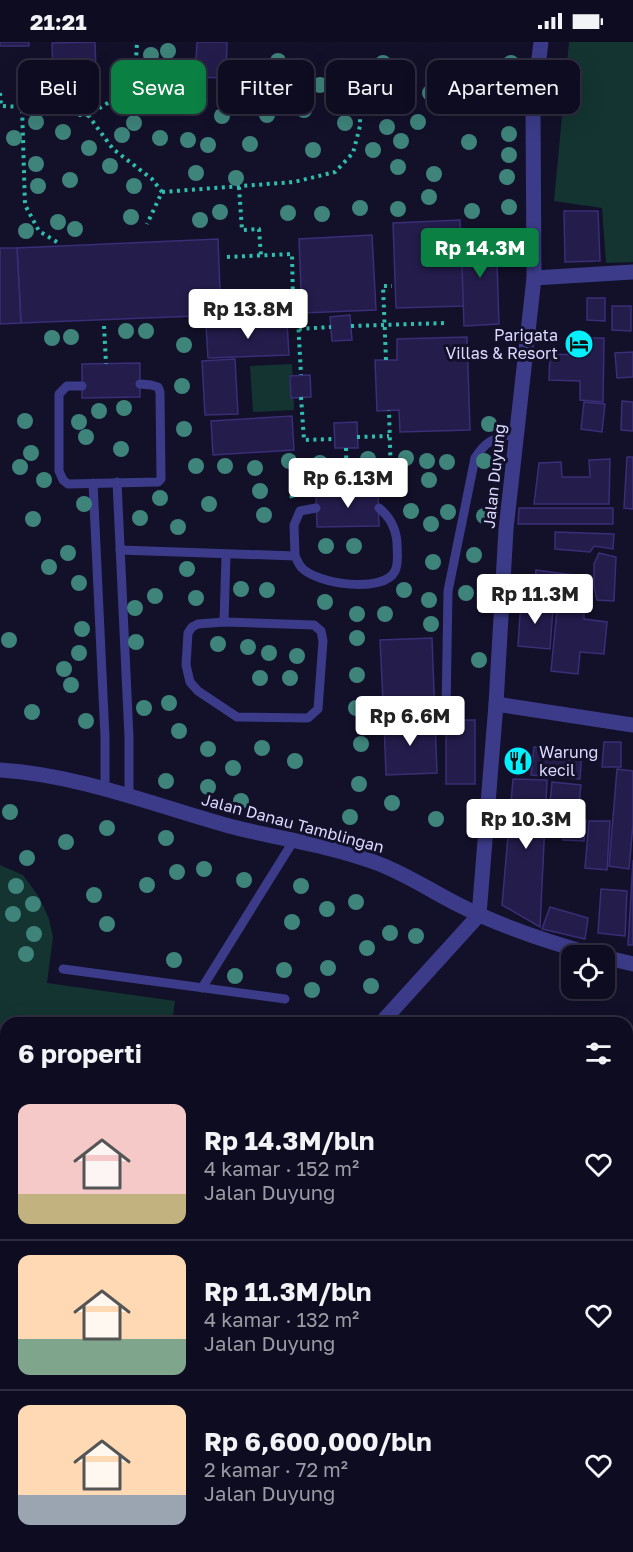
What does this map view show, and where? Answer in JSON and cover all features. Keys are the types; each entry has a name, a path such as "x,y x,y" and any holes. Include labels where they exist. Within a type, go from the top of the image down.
{"street":[{"name":"Jalan Duyung","path":"479,915 496,704 506,529 534,278 533,108 542,42"},
{"path":"534,278 633,272"},
{"path":"496,704 633,724"},
{"name":"Jalan Danau Tamblingan","path":"0,770 31,772 105,788 234,827 294,840 375,862 479,915 561,945"},
{"path":"386,1017 479,915"},
{"path":"615,960 633,964"},
{"path":"633,1418 633,1431"}],"lane":[{"path":"82,386 67,386 58,394 59,471 63,480 68,484 158,482 162,476 160,392 158,387 140,384"},
{"path":"446,711 448,591 474,458 483,445 517,433"},
{"path":"117,482 129,736 129,795"},
{"path":"93,483 105,737 105,788"},
{"path":"316,508 300,511 294,525 295,556 302,568 319,578 344,585 384,582 395,571 398,555 396,534 389,516 379,508"},
{"path":"120,550 295,556"},
{"path":"224,622 226,555"},
{"path":"224,622 314,625 321,631 323,641 318,709 315,714 308,718 237,717 198,691 190,682 186,665 188,633 198,624 224,622"},
{"path":"202,988 294,840"},
{"path":"63,969 285,999"}],"path":[{"path":"74,114 88,115 116,98 135,61 137,42"},
{"path":"0,93 1,106 18,107"},
{"path":"22,114 25,205 39,231 57,242"},
{"path":"162,192 294,182 335,172 353,153 360,126 360,114"},
{"path":"88,115 113,148 152,179 162,192"},
{"path":"239,187 242,230 259,230 261,256"},
{"path":"147,224 162,192"},
{"path":"227,257 292,254 293,301"},
{"path":"386,360 383,286 392,286"},
{"path":"228,304 297,301 300,375"},
{"path":"351,326 446,322"},
{"path":"104,326 106,364"},
{"path":"299,329 331,327"},
{"path":"302,397 304,440 334,439"},
{"path":"300,511 290,491 295,488 391,481 388,411"},
{"path":"357,437 389,436"},
{"path":"346,448 347,491"}],"green space":[{"path":"569,42 633,42 633,262 606,263 602,208 554,201 562,114 580,114 580,60 567,60"},
{"path":"292,364 294,410 253,412 250,366"},
{"path":"0,865 23,875 39,897 49,919 53,937 47,983 175,1001 173,1017 0,1017"}],"building":[{"path":"0,42 29,42 29,46 0,46"},
{"path":"95,42 96,60 53,60 52,43"},
{"path":"197,42 227,42 226,60 218,60 218,78 206,77 206,60 196,60"},
{"path":"564,211 598,211 600,261 565,262"},
{"path":"460,220 464,306 396,308 393,223"},
{"path":"496,231 499,324 464,326 461,233"},
{"path":"372,235 376,310 302,313 299,239"},
{"path":"218,239 221,315 21,323 17,248"},
{"path":"0,248 17,248 21,323 0,324"},
{"path":"587,298 605,298 605,321 587,320"},
{"path":"612,306 631,306 631,331 612,330"},
{"path":"350,315 352,340 332,341 330,317"},
{"path":"287,322 289,355 208,358 206,325"},
{"path":"467,337 470,430 400,432 399,410 377,411 375,360 397,360 397,339"},
{"path":"582,338 604,338 603,402 580,400 580,381 549,380 550,354 581,355"},
{"path":"633,352 633,377 617,378 615,353"},
{"path":"235,359 238,414 205,415 202,361"},
{"path":"140,363 140,397 82,398 82,364"},
{"path":"310,375 311,397 291,398 290,376"},
{"path":"622,401 633,402 633,431 621,430"},
{"path":"584,402 605,404 602,432 581,429"},
{"path":"292,416 294,450 213,455 211,421"},
{"path":"357,422 358,448 335,448 334,423"},
{"path":"627,457 633,457 633,509 624,508"},
{"path":"610,459 609,504 534,504 539,463 561,462 562,477 590,477 589,460"},
{"path":"378,490 379,526 317,527 316,492"},
{"path":"519,508 613,508 613,524 518,524"},
{"path":"555,532 614,534 613,549 594,546 590,552 555,549"},
{"path":"599,553 616,557 614,601 597,600 594,587 594,564"},
{"path":"536,570 588,577 587,600 534,594"},
{"path":"521,600 550,603 549,608 553,608 550,649 518,646"},
{"path":"557,609 584,612 584,619 607,622 604,654 580,652 578,674 551,671"},
{"path":"432,638 435,720 384,721 380,640"},
{"path":"435,720 437,773 386,775 384,721"},
{"path":"446,720 475,720 475,784 446,784"},
{"path":"604,742 621,742 621,767 602,767"},
{"path":"534,747 582,750 580,779 531,775"},
{"path":"617,769 633,771 633,824 629,869 609,866"},
{"path":"513,779 547,780 540,927 502,905"},
{"path":"552,782 581,785 578,816 549,813"},
{"path":"564,819 586,820 584,841 563,840"},
{"path":"589,821 610,821 607,870 585,868"},
{"path":"633,860 633,945 628,945"},
{"path":"601,889 627,891 625,936 598,933"},
{"path":"550,907 588,918 585,939 542,929"}],"place":[{"name":"Parigata Villas & Resort","path":"579,344"},
{"name":"Warung kecil","path":"518,761"}]}
